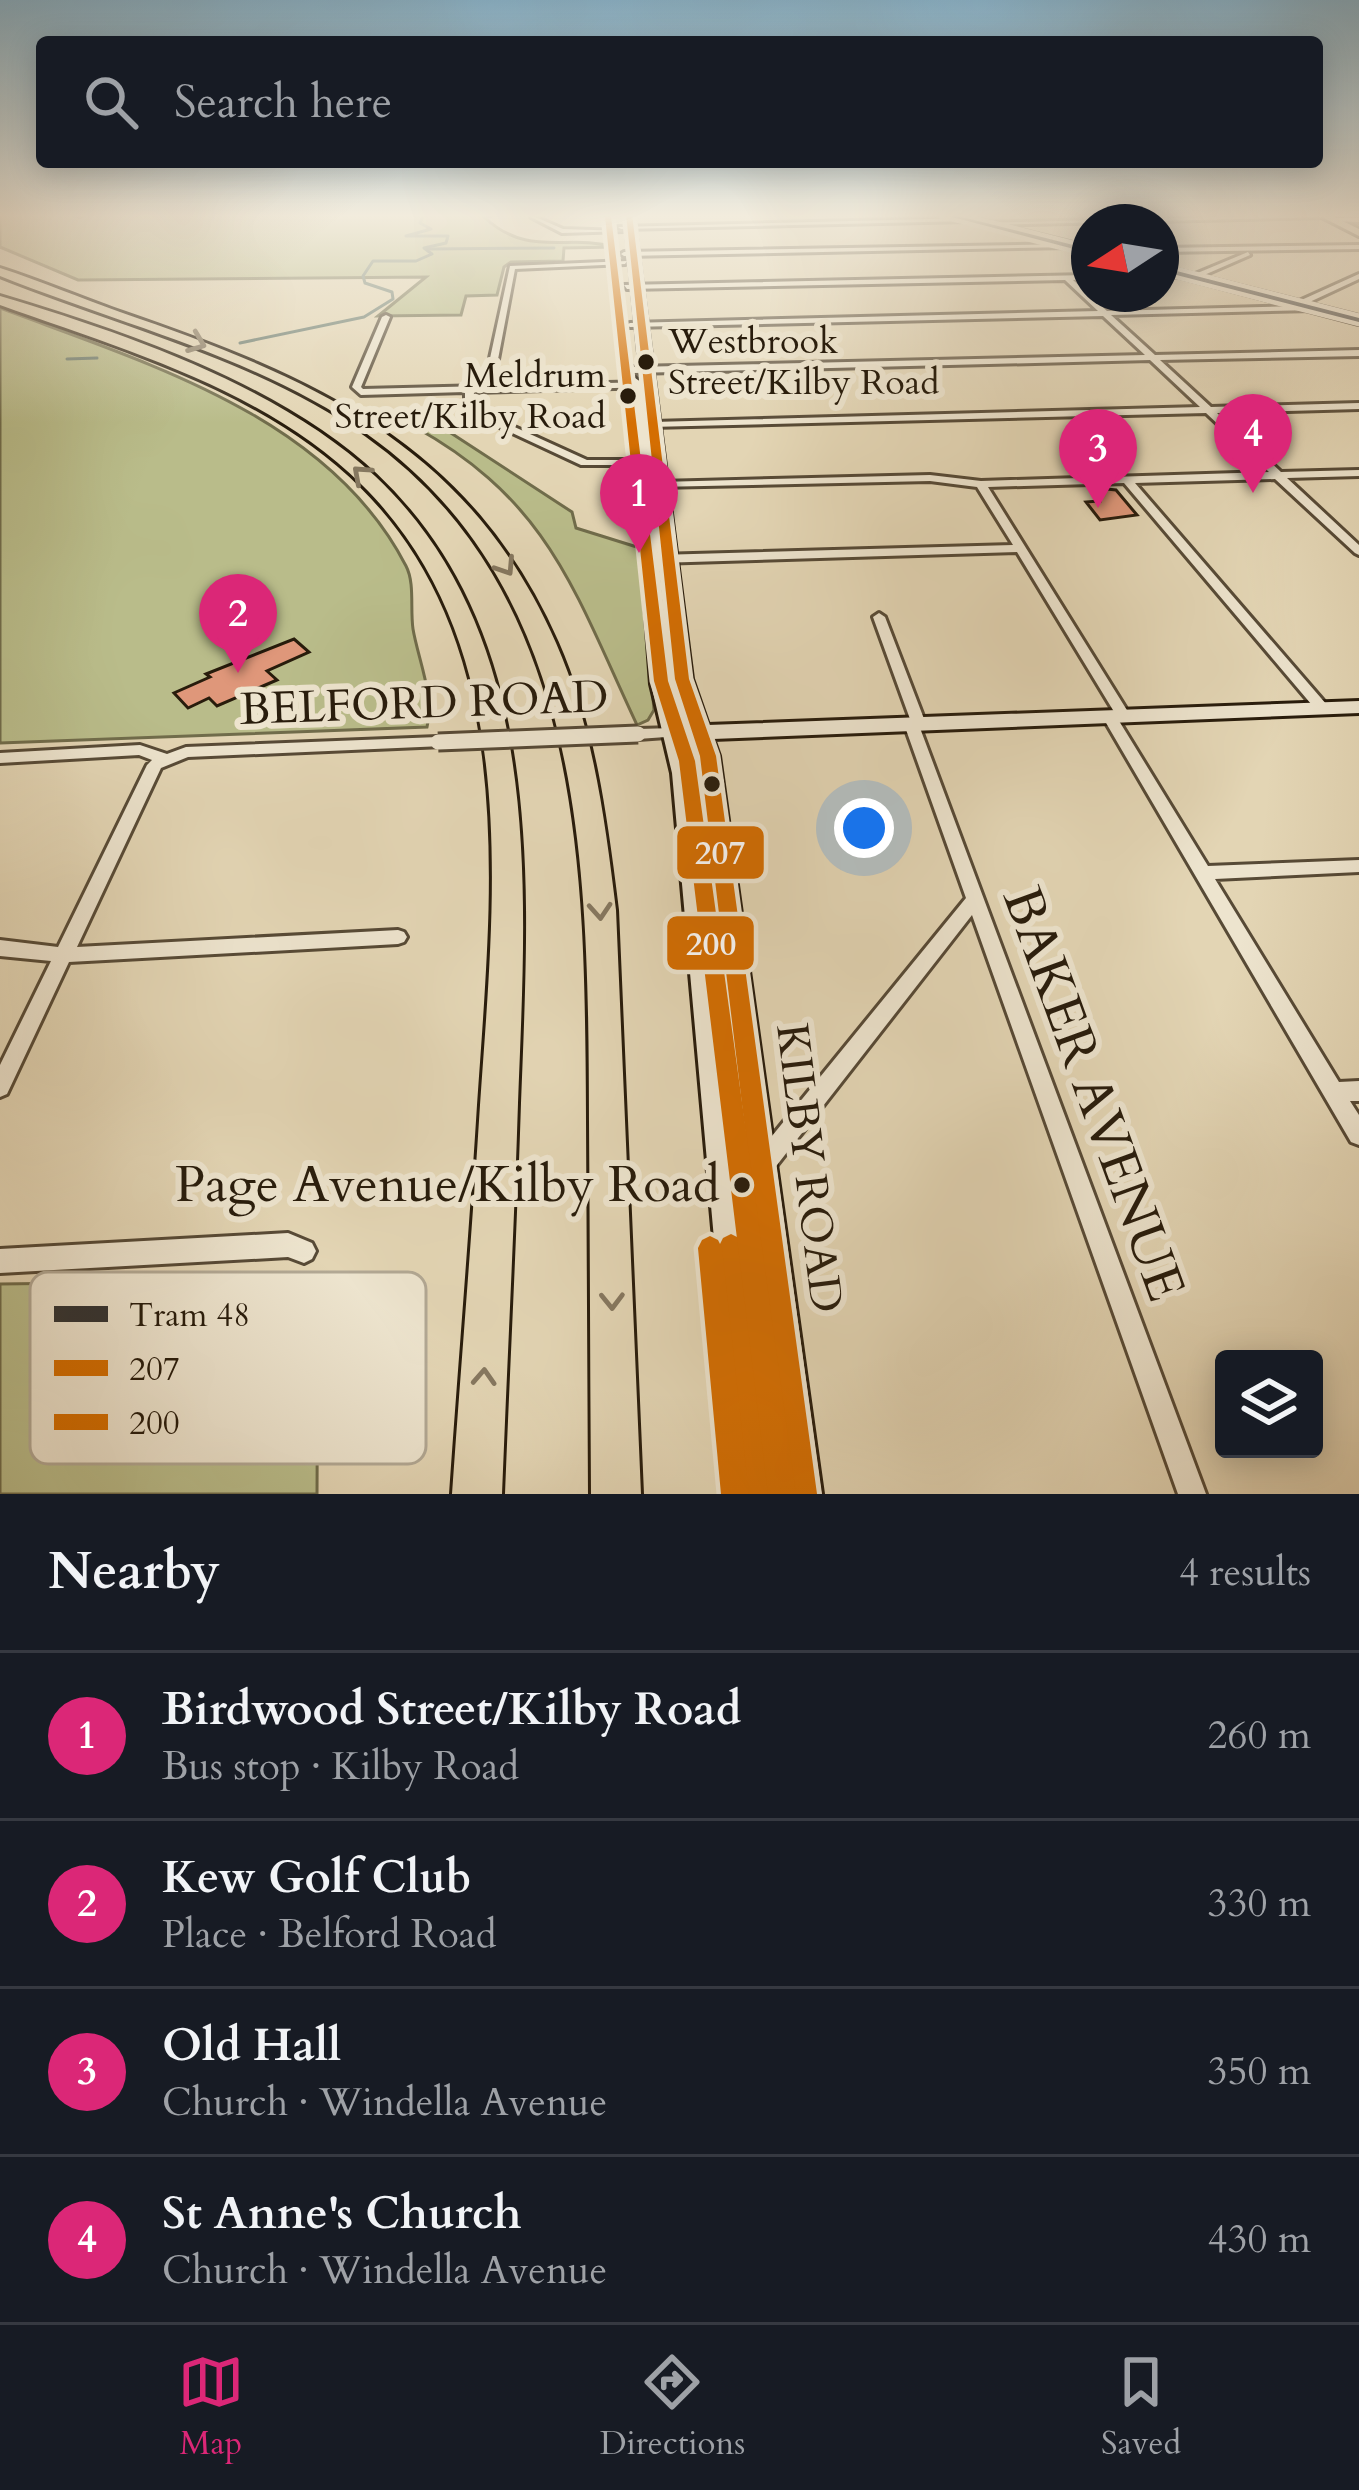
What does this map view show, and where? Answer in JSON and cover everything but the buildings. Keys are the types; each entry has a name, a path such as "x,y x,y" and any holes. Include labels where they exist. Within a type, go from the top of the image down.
{"highway":[{"path":"38,284 258,368 376,432 457,501 507,567 535,619 573,727 600,899 616,1494"},
{"path":"0,300 194,372 313,436 390,502 429,554 476,653 494,734 506,880 500,1110 478,1494"}],"main road":[{"path":"1221,284 1359,320"}],"street":[{"path":"488,389 509,284"},
{"path":"632,286 756,284"},
{"path":"1073,284 1359,551"},
{"path":"636,325 1307,306 1346,284"},
{"name":"KILBY ROAD","path":"632,286 641,378 642,463 682,679 701,733 728,1213 755,1494"},
{"path":"386,317 356,386 370,392 1359,353"},
{"name":"KILBY ROAD","path":"641,378 653,424 660,485 661,685 715,925 760,1168 803,1494"},
{"path":"470,390 468,409 585,463 642,463"},
{"path":"653,424 1359,406"},
{"path":"660,485 930,478 981,484 1359,473"},
{"path":"1127,480 1322,708"},
{"path":"981,484 1202,873 1359,1135"},
{"path":"660,559 1021,548"},
{"name":"BAKER AVENUE","path":"879,617 974,900 1192,1494"},
{"name":"BELFORD ROAD","path":"0,758 140,750 164,759 186,752 1359,706"},
{"path":"0,1087 150,772 164,759"},
{"path":"1202,873 1359,866"},
{"path":"760,1168 974,900"},
{"path":"0,948 65,955 398,937"},
{"path":"1334,1092 1359,1090"},
{"path":"728,1213 766,1211"},
{"path":"0,1261 288,1245 304,1251"}],"green space":[{"path":"418,284 500,284 497,295 466,296 461,315 378,316"},
{"path":"0,308 114,350 229,401 331,470 372,514 409,573 413,629 429,703 427,727 0,743"},
{"path":"434,422 572,512 576,528 640,548 654,710 648,720 637,725 575,592 528,519 461,456 415,427"},
{"path":"0,1284 30,1284 30,1464 317,1464 317,1494 0,1494"}],"waterway":[{"path":"240,343 364,317 393,299 392,292 367,284"},
{"path":"67,359 97,358"}],"tram line":[{"name":"48","path":"1218,284 1359,320"}],"transit line":[{"name":"200","path":"616,284 661,681 687,761 782,1494"},
{"name":"207","path":"637,284 682,679 708,756 803,1494"},
{"name":"207","path":"731,1246 756,1494"},
{"name":"200","path":"710,1248 735,1494"}],"place":[{"name":"Westbrook Street/Kilby Road","path":"646,362"},
{"name":"Meldrum Street/Kilby Road","path":"628,396"},
{"name":"St Anne's Church","path":"1253,493"},
{"name":"Old Hall","path":"1098,508"},
{"name":"Birdwood Street/Kilby Road","path":"639,553"},
{"name":"Kew Golf Club","path":"238,673"},
{"name":"Page Avenue/Kilby Road","path":"742,1185"}]}
